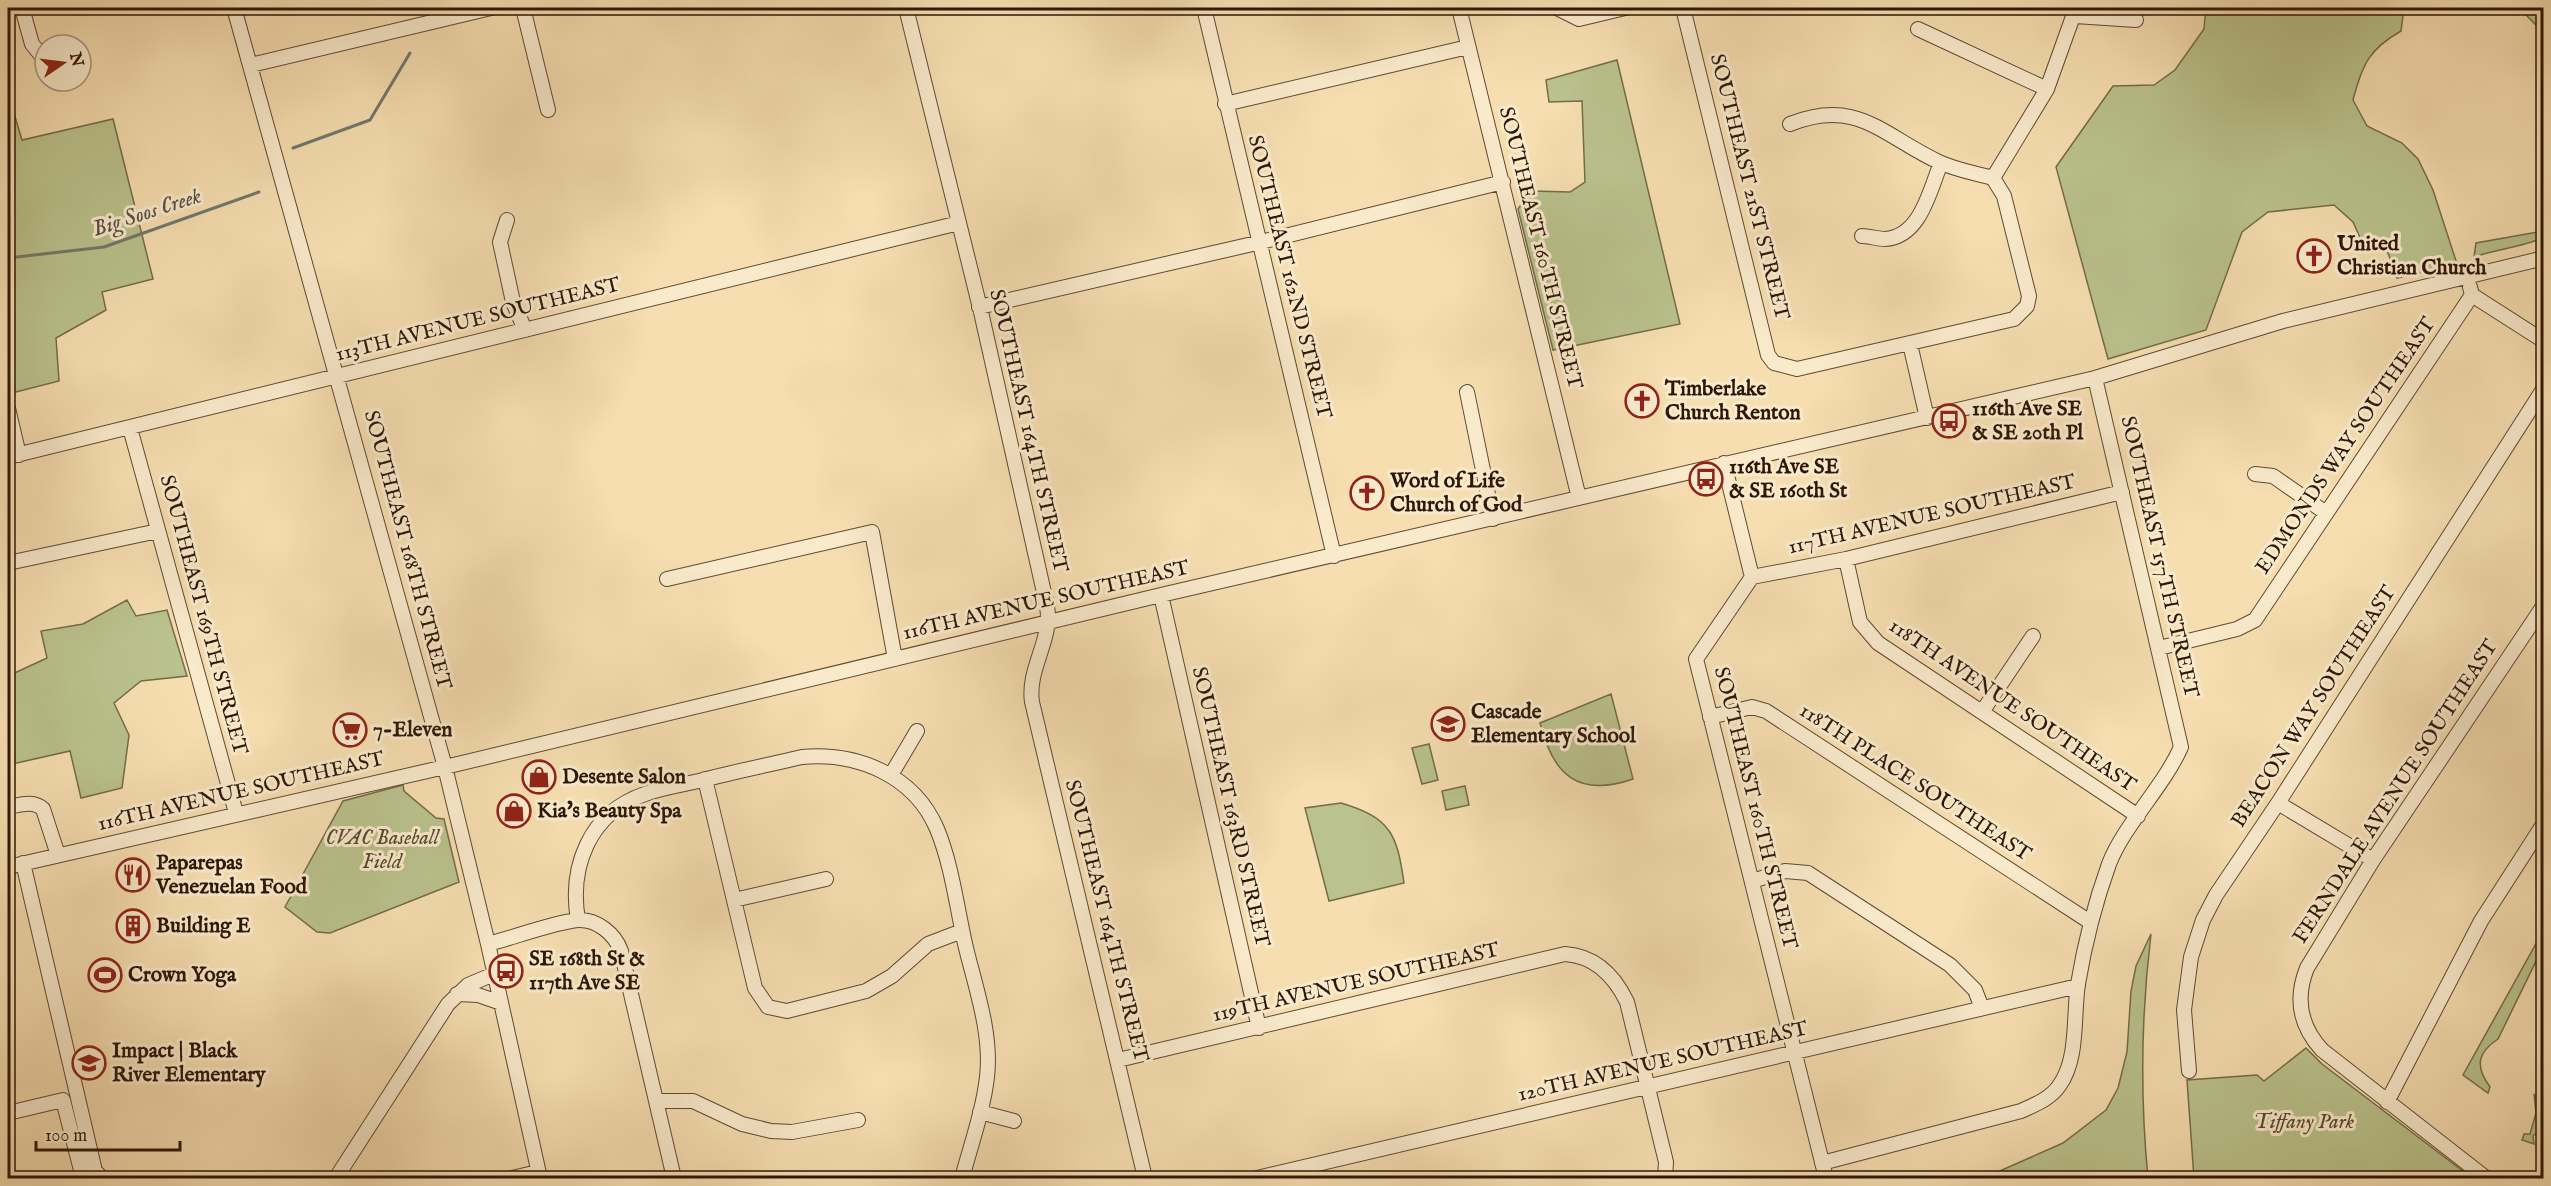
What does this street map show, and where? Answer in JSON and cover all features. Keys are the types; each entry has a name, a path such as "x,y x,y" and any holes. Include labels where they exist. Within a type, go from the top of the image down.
{"street":[{"path":"22,8 33,45"},
{"name":"SOUTHEAST 168TH STREET","path":"234,8 445,767 488,945 539,1175"},
{"path":"251,65 491,8"},
{"path":"523,8 548,110"},
{"name":"SOUTHEAST 164TH STREET","path":"906,8 979,307 1048,623 1031,682 1032,702 1145,1179"},
{"name":"SOUTHEAST 162ND STREET","path":"1204,8 1334,556"},
{"name":"SOUTHEAST 160TH STREET","path":"1459,8 1579,498"},
{"path":"1560,10 1579,19 1625,8"},
{"name":"SOUTHEAST 21ST STREET","path":"1683,8 1768,355 1774,363 1785,368 1797,369 1910,344"},
{"path":"1993,178 2047,89 2075,12 2136,20"},
{"path":"1918,29 2047,89"},
{"path":"1225,104 1468,47"},
{"path":"1790,124 1824,114 1846,114 1869,123 1941,163 1993,178 2004,196 2029,296 2027,306 2014,319 1910,344 1927,418"},
{"path":"1862,236 1886,239 1899,236 1911,229 1941,163"},
{"path":"979,307 1261,242 1503,182"},
{"path":"507,219 500,242 513,302 525,330"},
{"name":"113TH AVENUE SOUTHEAST","path":"13,456 959,223"},
{"name":"116TH AVENUE SOUTHEAST","path":"8,867 445,767 1161,595 1493,519 1724,462 1927,418 2095,378 2283,321 2544,258"},
{"path":"2467,276 2472,295 2544,341"},
{"name":"EDMONDS WAY SOUTHEAST","path":"2159,648 2237,629 2255,620 2472,295"},
{"name":"SOUTHEAST 157TH STREET","path":"2095,378 2181,747 2138,816"},
{"name":"BEACON WAY SOUTHEAST","path":"2189,1071 2184,1010 2191,957 2203,920 2216,895 2278,803 2544,388"},
{"path":"1467,392 1493,519"},
{"path":"8,408 13,456"},
{"name":"SOUTHEAST 169TH STREET","path":"130,428 236,813"},
{"path":"1724,462 1752,577"},
{"path":"2255,474 2273,476 2326,513"},
{"name":"117TH AVENUE SOUTHEAST","path":"1752,577 1846,560 2122,492"},
{"path":"8,563 158,531"},
{"path":"667,579 872,532 895,659"},
{"name":"118TH AVENUE SOUTHEAST","path":"1846,560 1860,622 1869,634 2138,816"},
{"name":"SOUTHEAST 160TH STREET","path":"1752,577 1695,658 1826,1179"},
{"name":"SOUTHEAST 163RD STREET","path":"1161,595 1259,1028"},
{"name":"FERNDALE AVENUE SOUTHEAST","path":"2387,1102 2317,1044 2308,1031 2300,1009 2301,984 2307,968 2373,860 2544,605"},
{"path":"1982,712 2033,636"},
{"name":"118TH PLACE SOUTHEAST","path":"1710,717 1752,707 1766,711 2090,922"},
{"path":"891,775 916,731"},
{"path":"578,920 574,897 577,865 584,849 603,822 618,809 643,795 705,779 822,755 856,760 891,775 916,797 928,812 936,828 987,1038 987,1077 962,1179"},
{"path":"705,779 755,988 768,1007 787,1011 866,991 892,976 928,944 962,931"},
{"path":"8,807 28,803 38,804 43,809 58,855"},
{"path":"2278,803 2373,860"},
{"path":"1822,1163 2020,1111 2041,1102 2058,1088 2066,1073 2070,1056 2078,986 2090,922 2111,860 2138,816"},
{"path":"2486,1179 2387,1102 2481,921 2544,823"},
{"path":"23,863 95,1171 102,1179"},
{"path":"1752,880 1785,871 1808,873 1950,965 1975,990 1982,1008"},
{"path":"734,900 826,879"},
{"path":"488,945 578,920 599,925 619,945 674,1179"},
{"name":"119TH AVENUE SOUTHEAST","path":"1118,1060 1565,954 1578,955 1601,966 1619,987 1627,1002 1648,1088"},
{"path":"336,1179 448,1004 468,985 494,974"},
{"name":"120TH AVENUE SOUTHEAST","path":"1257,1179 2078,986"},
{"path":"457,994 478,995 501,1003"},
{"path":"1648,1088 1666,1162 1665,1179"},
{"path":"8,1113 63,1100 83,1179"},
{"path":"656,1101 693,1101 742,1124 771,1131 792,1132 858,1120"},
{"path":"980,1112 1014,1121"},
{"path":"512,1179 539,1175"}],"green space":[{"path":"2206,8 2404,8 2401,31 2381,44 2368,59 2353,100 2367,126 2402,143 2418,159 2433,190 2457,264 2397,278 2388,253 2361,240 2353,222 2334,205 2268,212 2242,232 2206,330 2108,359 2056,167 2113,86 2154,85 2175,70 2204,29"},
{"path":"2496,8 2540,8 2543,11 2543,32 2525,14"},
{"path":"1617,60 1680,324 1553,350 1518,209 1531,191 1570,192 1585,182 1582,101 1549,102 1546,80"},
{"path":"8,93 22,140 113,119 153,279 102,292 106,310 56,338 59,381 8,394"},
{"path":"2543,231 2543,238 2536,241 2474,257 2476,243"},
{"path":"127,600 136,616 167,610 187,676 141,681 114,703 129,735 122,788 81,798 70,751 8,765 8,676 47,658 41,631 83,624"},
{"path":"1611,694 1633,779 1597,786 1583,783 1571,778 1561,769 1545,741 1540,723"},
{"path":"1429,744 1438,780 1422,784 1412,748"},
{"name":"CVAC Baseball Field","path":"403,785 404,791 436,818 444,819 459,882 330,933 317,932 285,907 343,801"},
{"path":"1465,786 1469,805 1446,810 1442,791"},
{"path":"1341,803 1371,815 1389,830 1398,852 1404,883 1329,901 1305,808"},
{"path":"2543,931 2543,947 2498,1039 2486,1049 2480,1060 2482,1073 2490,1087 2488,1093 2463,1075"},
{"path":"2151,934 2145,995 2143,1056 2148,1178 1984,1178 2063,1143 2106,1110 2118,1088 2127,1052 2131,991 2136,966"},
{"name":"Tiffany Park","path":"2306,1048 2322,1064 2472,1178 2194,1178 2187,1080 2257,1075 2264,1081"},
{"path":"2534,1094 2543,1107 2543,1127 2533,1136 2534,1144 2522,1140 2524,1134 2530,1134 2536,1113"}],"waterway":[{"name":"Big Soos Creek","path":"293,148 370,120 410,53"},
{"name":"Big Soos Creek","path":"8,258 104,247 259,192"}],"place":[{"name":"United Christian Church","path":"2314,256"},
{"name":"Timberlake Church Renton","path":"1642,401"},
{"name":"116th Ave SE & SE 20th Pl","path":"1949,421"},
{"name":"116th Ave SE & SE 160th St","path":"1706,479"},
{"name":"Word of Life Church of God","path":"1367,493"},
{"name":"Cascade Elementary School","path":"1448,724"},
{"name":"7-Eleven","path":"350,730"},
{"name":"Desente Salon","path":"539,777"},
{"name":"Kia's Beauty Spa","path":"514,811"},
{"name":"Paparepas Venezuelan Food","path":"133,875"},
{"name":"Building E","path":"133,926"},
{"name":"SE 168th St & 117th Ave SE","path":"506,971"},
{"name":"Crown Yoga","path":"105,975"},
{"name":"Impact | Black River Elementary","path":"89,1063"}]}
